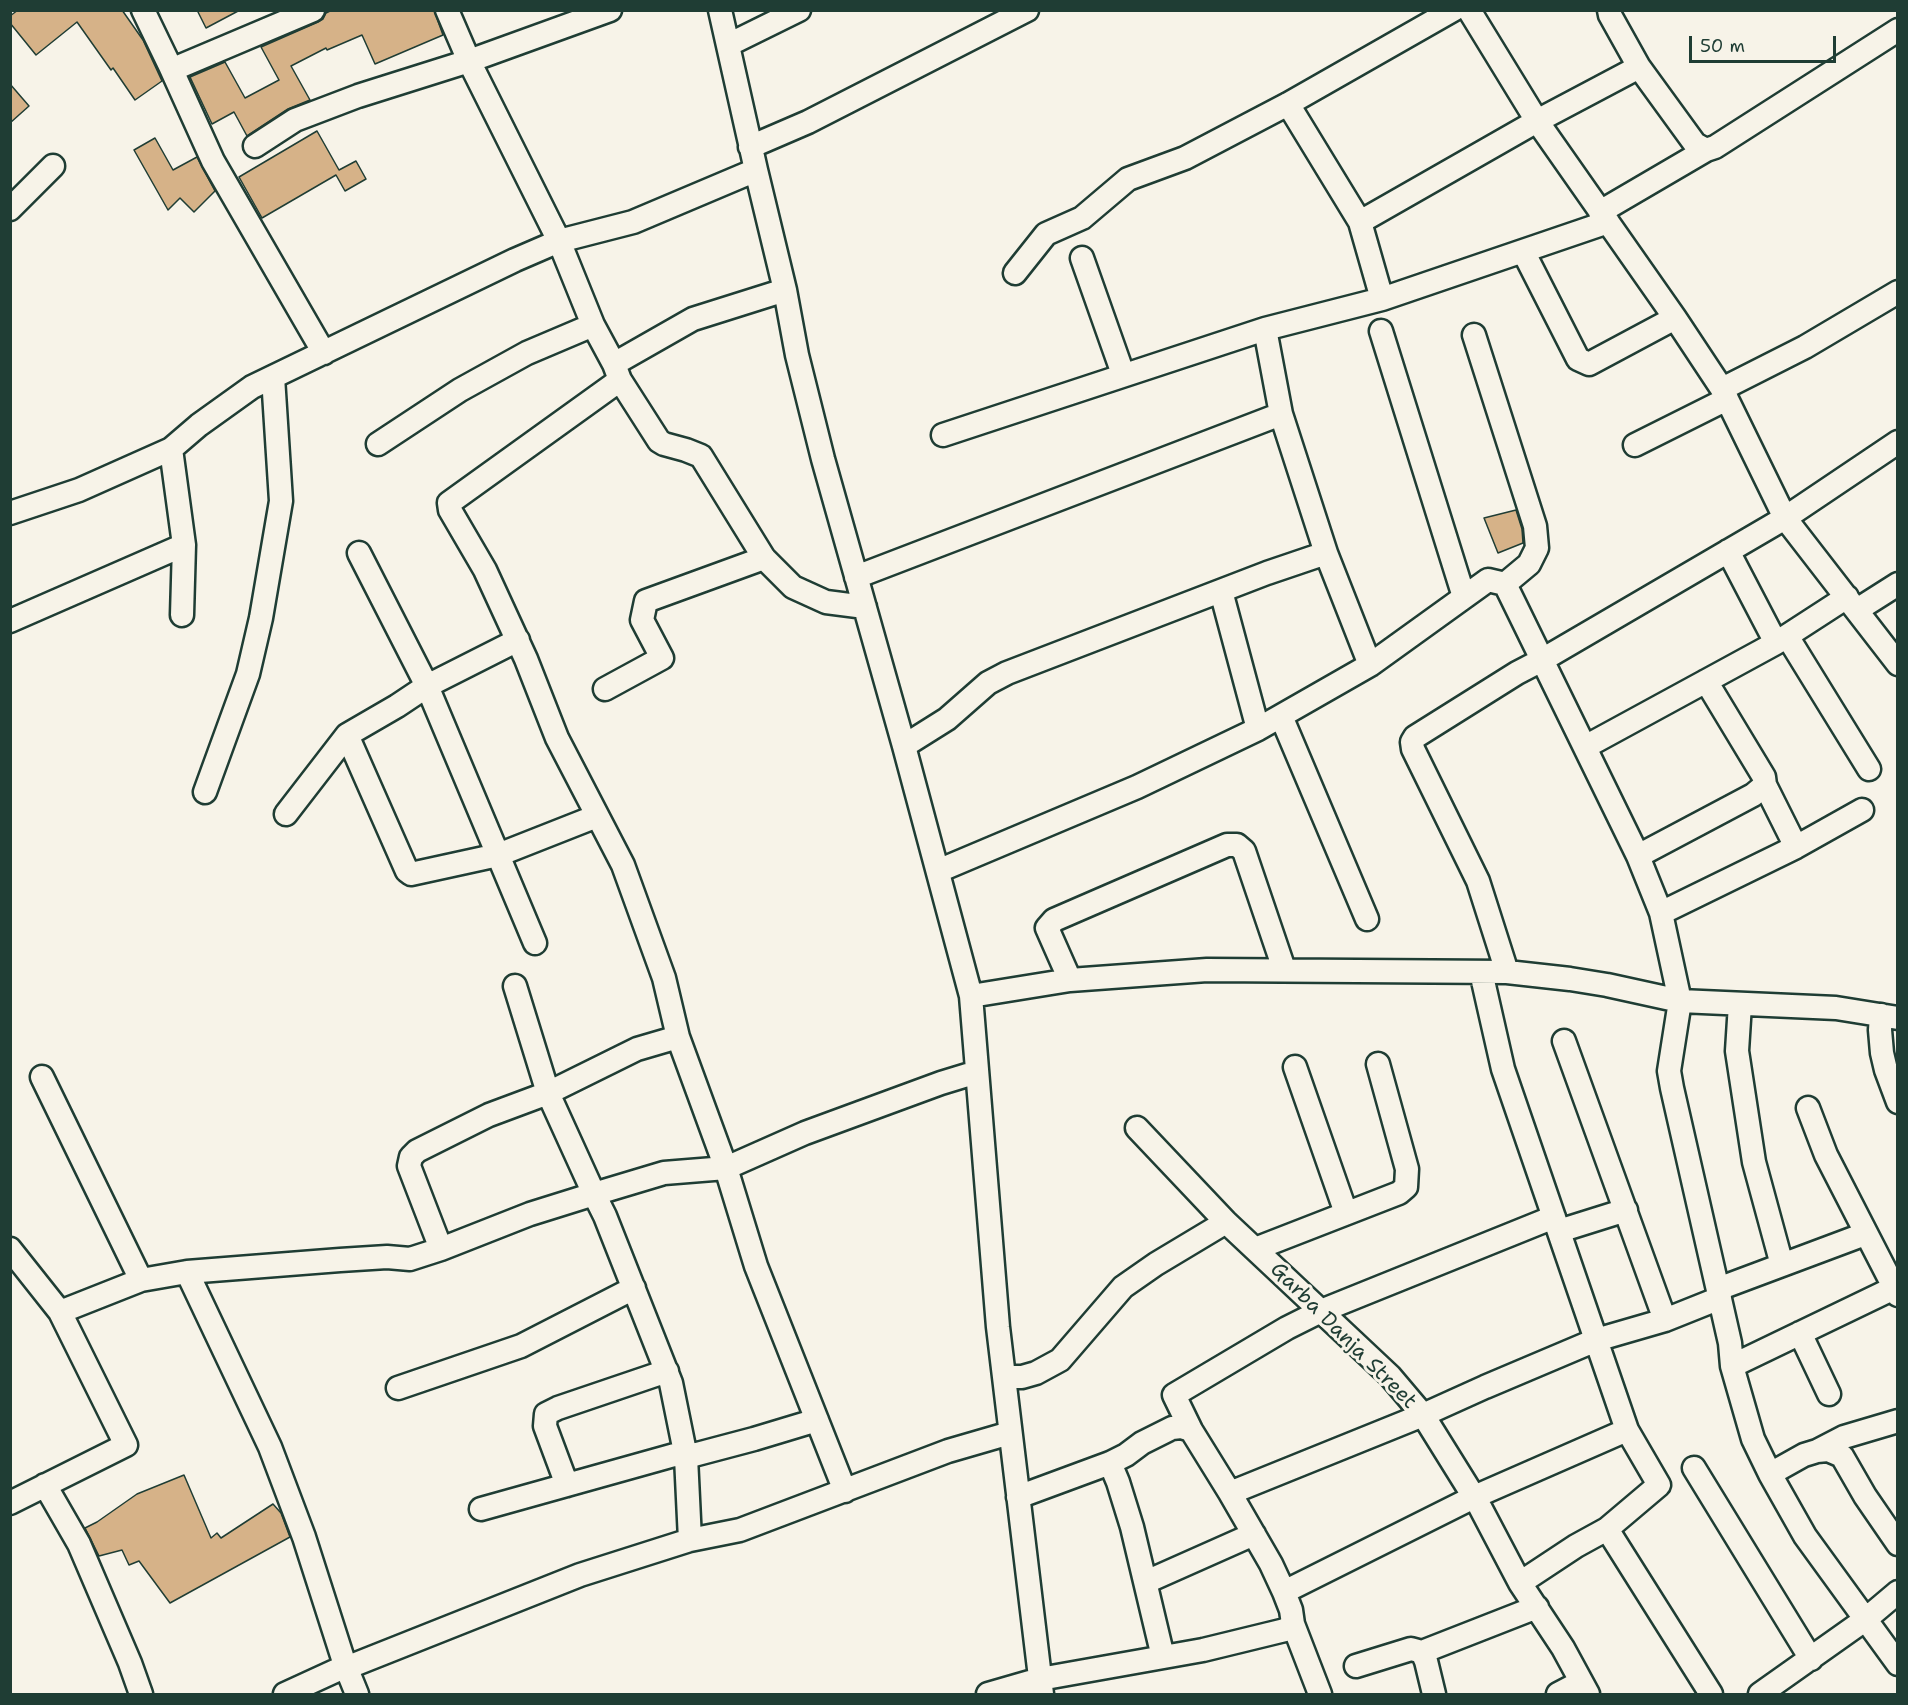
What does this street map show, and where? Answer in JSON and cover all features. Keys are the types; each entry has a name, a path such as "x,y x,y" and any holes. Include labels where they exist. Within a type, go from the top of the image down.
{"street":[{"path":"143,10 213,161 324,353"},
{"path":"170,66 183,67 314,10"},
{"path":"447,10 470,62 559,241 592,325 617,372 659,441 701,456 764,558 793,587 826,602 865,607"},
{"path":"255,146 295,120 358,96 470,62 610,10"},
{"path":"720,10 785,290 797,356 971,996 998,1327 1041,1687"},
{"path":"728,45 799,10"},
{"path":"750,147 808,122 1027,10"},
{"path":"1015,273 1046,234 1082,218 1128,179 1185,158 1288,104 1453,10"},
{"path":"1469,10 1537,121 1675,318 1724,394 1785,518 1898,664"},
{"path":"1609,10 1640,67 1695,144 1706,150"},
{"path":"943,435 1265,329 1382,299 1523,251 1604,217 1898,30"},
{"path":"1360,222 1537,121 1640,67"},
{"path":"1288,104 1360,222 1382,299"},
{"path":"10,209 53,166"},
{"path":"10,513 79,490 171,449 199,425 252,387 559,241 633,222 756,170"},
{"path":"1523,251 1578,359 1589,364 1675,318"},
{"path":"1082,258 1124,374"},
{"path":"785,290 693,319 617,372 449,503 450,510 485,570 518,640 557,738 623,865 664,978 678,1037 726,1168 756,1266 845,1491"},
{"path":"1635,445 1898,292"},
{"path":"378,444 460,390 527,352 592,325"},
{"path":"1265,329 1281,414 1326,553 1370,665"},
{"path":"1381,331 1464,597"},
{"path":"1474,335 1535,526 1537,548 1529,564 1505,584"},
{"path":"205,792 248,674 261,618 281,501 273,377"},
{"path":"856,578 1281,414"},
{"path":"171,449 184,545 182,615"},
{"path":"1508,972 1478,881 1416,754 1412,742 1415,737 1517,673 1894,453"},
{"path":"10,621 184,545"},
{"path":"1728,551 1782,639 1869,769"},
{"path":"359,553 427,686 535,943"},
{"path":"904,746 947,719 988,683 1006,673 1326,553"},
{"path":"605,689 662,658 642,620 646,601 764,558"},
{"path":"938,871 1137,787 1258,729 1370,665 1488,580 1505,584"},
{"path":"1505,584 1638,856 1661,913 1680,1001 1669,1071 1679,1125 1730,1343 1732,1366 1753,1439 1805,1536 1898,1664"},
{"path":"1585,747 1782,639 1852,603 1898,584"},
{"path":"1221,591 1258,729"},
{"path":"286,814 347,735 398,706 427,686 518,640"},
{"path":"1706,681 1764,777 1765,785 1797,847"},
{"path":"1281,716 1367,919"},
{"path":"347,735 407,871 411,874 498,855 597,816"},
{"path":"1638,856 1753,795 1765,785"},
{"path":"1661,913 1797,847 1862,810"},
{"path":"1070,980 1047,928 1054,920 1227,845 1237,845 1244,851 1284,969"},
{"path":"971,996 1070,980 1208,970 1508,972 1607,985 1680,1001 1836,1008 1889,1016 1880,1030 1882,1053 1898,1102"},
{"path":"1481,972 1503,1069 1627,1430 1659,1485 1607,1529 1576,1546 1520,1583"},
{"path":"515,986 548,1093 605,1216 671,1383 685,1454 690,1540"},
{"path":"1740,1004 1737,1051 1750,1138 1782,1265"},
{"path":"441,1249 409,1166 411,1157 417,1151 489,1115 548,1093 637,1049 678,1037"},
{"path":"1564,1041 1665,1320"},
{"path":"1255,1249 1400,1193 1406,1187 1407,1169 1378,1064"},
{"path":"1295,1067 1346,1213"},
{"path":"60,1311 141,1280 187,1272 329,1260 387,1257 410,1259 530,1214 664,1173 726,1168 805,1133 977,1072"},
{"path":"42,1077 141,1280"},
{"path":"1732,1366 1896,1291 1826,1155 1808,1108"},
{"name":"Garba Danja Street","path":"1137,1128 1226,1222 1390,1376 1423,1415 1474,1497 1520,1583 1563,1648 1584,1688"},
{"path":"1320,1695 1293,1624 1291,1610 1284,1592 1230,1492 1191,1430 1174,1395 1287,1328 1321,1311 1557,1224 1626,1210"},
{"path":"1004,1377 1022,1377 1036,1373 1060,1360 1123,1287 1156,1264 1226,1222"},
{"path":"1230,1492 1423,1415 1596,1340 1665,1320 1782,1265 1865,1234"},
{"path":"10,1249 60,1311 126,1445 10,1503"},
{"path":"187,1272 270,1447 304,1537 357,1695"},
{"path":"398,1388 521,1346 634,1288"},
{"path":"1800,1333 1828,1394"},
{"path":"567,1485 545,1426 546,1414 667,1371"},
{"path":"481,1509 685,1454 754,1440 817,1420"},
{"path":"1770,1474 1844,1437 1895,1423"},
{"path":"1018,1497 1110,1463 1172,1428 1181,1427 1191,1430"},
{"path":"1284,1592 1474,1497 1627,1430"},
{"path":"285,1695 346,1666 351,1666 580,1575 690,1540 740,1530 948,1451 1011,1433"},
{"path":"1817,1451 1828,1450 1842,1456 1865,1496 1898,1544"},
{"path":"1110,1463 1125,1502 1163,1657"},
{"path":"1694,1468 1811,1659"},
{"path":"45,1485 79,1544 130,1663 141,1695"},
{"path":"1607,1529 1711,1695"},
{"path":"1146,1582 1254,1534"},
{"path":"1760,1695 1866,1619 1898,1592"},
{"path":"1356,1666 1411,1649 1422,1652 1538,1607"},
{"path":"988,1695 1041,1687 1163,1657 1203,1650 1285,1630 1293,1624"},
{"path":"1422,1652 1434,1695"},
{"path":"1558,1695 1584,1688"}],"building":[{"path":"18,10 122,10 143,40 162,81 135,100 77,22 36,55 10,23 10,16"},
{"path":"197,10 240,10 206,28"},
{"path":"332,10 434,10 443,35 375,64 362,35 327,50 326,48 291,66 310,100 288,109 247,136 234,112 212,124 190,77 225,62 245,98 279,80 261,47 318,22"},
{"path":"10,84 29,106 10,123"},
{"path":"317,131 339,170 356,161 366,179 345,191 336,175 262,218 239,177"},
{"path":"155,138 173,170 197,157 215,191 194,212 180,198 168,210 134,150"},
{"path":"1516,510 1522,529 1523,543 1498,553 1484,518"},
{"path":"184,1475 211,1538 217,1533 221,1538 273,1504 281,1513 290,1537 170,1603 139,1561 129,1565 122,1550 99,1556 85,1528 137,1494"}]}
